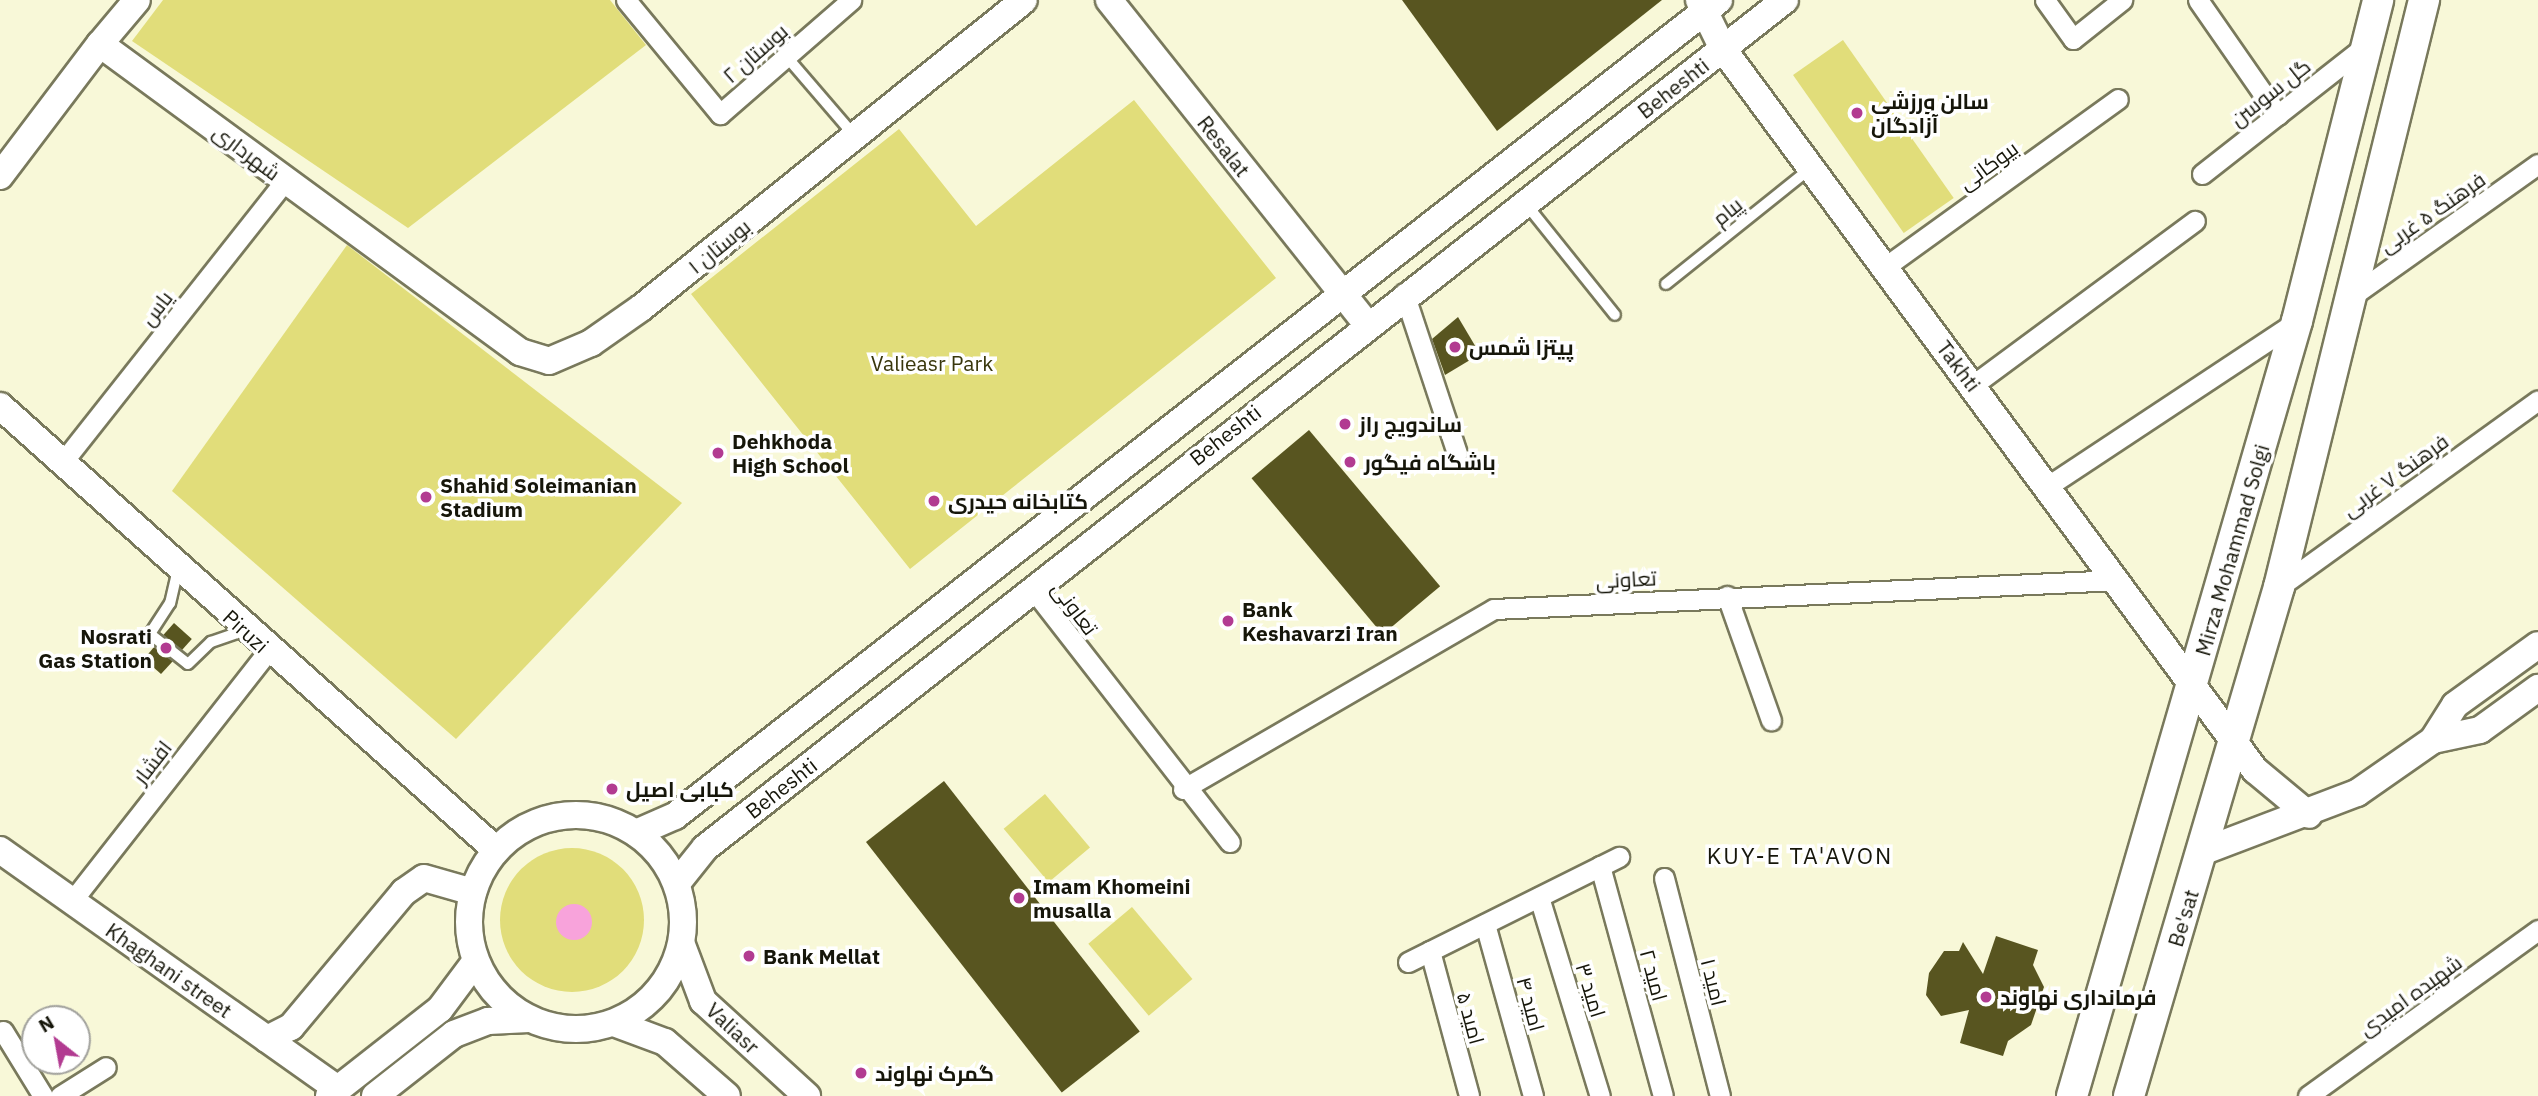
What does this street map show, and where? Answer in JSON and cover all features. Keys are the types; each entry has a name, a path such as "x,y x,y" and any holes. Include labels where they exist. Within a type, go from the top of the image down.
{"main road":[{"path":"0,176 100,44 137,0"},
{"name":"بوستان ۱","path":"394,261 520,352 549,361 591,343 641,309 1024,0"},
{"name":"Resalat","path":"1109,0 1366,323"},
{"name":"Beheshti","path":"677,883 705,848 1404,293 1526,204 1785,0"},
{"name":"Mirza Mohammad Solgi","path":"2072,1096 2195,684 2297,321 2378,0"},
{"path":"2236,739 2279,587 2425,1"},
{"name":"Beheshti","path":"636,833 675,816 1708,4"},
{"name":"Takhti","path":"1708,4 1723,49 1811,168 2277,794 2309,815"},
{"name":"شهرداری","path":"100,44 394,261"},
{"name":"Piruzi","path":"0,406 268,651 496,850"},
{"path":"2433,740 2455,705 2538,645"},
{"path":"2204,851 2309,815 2357,793 2433,740 2480,730 2538,688"},
{"name":"Be'sat","path":"2129,1096 2236,739"},
{"path":"375,1096 454,1034 488,1021 529,1019 585,1030 614,1023 657,993 682,945 677,883 660,855 636,833 578,814 539,822 496,850 473,892 468,915 475,962 506,1005 529,1019"},
{"name":"Khaghani street","path":"1,854 267,1039 333,1093"},
{"path":"267,1039 290,1027 414,885 424,878 445,879 473,892"},
{"name":"Valiasr","path":"682,945 703,1000 807,1096"},
{"path":"333,1093 439,1009 475,962"},
{"path":"614,1023 665,1042 727,1096"}],"street":[{"name":"بوستان ۲","path":"628,1 720,114 851,0"},
{"path":"2045,0 2073,39 2122,0"},
{"path":"2199,0 2278,115"},
{"name":"گل سوسن","path":"2202,174 2365,46"},
{"name":"بیوکانی","path":"1885,267 2118,99"},
{"name":"فرهنگ ۵ غربی","path":"2352,296 2538,164"},
{"name":"یاس","path":"62,463 285,181"},
{"path":"1973,385 2194,221"},
{"path":"1404,293 1457,453"},
{"path":"2048,486 2297,321"},
{"name":"فرهنگ ۷ غربی","path":"2279,587 2538,400"},
{"name":"تعاونی","path":"1184,789 1494,609 1727,596 2118,580"},
{"name":"تعاونی","path":"1032,589 1184,789 1230,842"},
{"path":"1727,596 1771,720"},
{"name":"افشار","path":"72,901 268,651"},
{"path":"1408,962 1619,857"},
{"name":"امید ۲","path":"1600,866 1663,1096"},
{"name":"امید ۱","path":"1664,878 1720,1096"},
{"name":"امید ۳","path":"1539,897 1600,1096"},
{"name":"امید ۴","path":"1485,924 1532,1096"},
{"name":"شهیده امیدی","path":"2308,1096 2538,930"},
{"name":"امید ۵","path":"1430,951 1469,1096"},
{"path":"3,1031 43,1096"},
{"path":"60,1096 106,1067"}],"lane":[{"path":"786,56 855,136"},
{"name":"پیام","path":"1666,284 1811,168"},
{"path":"1526,204 1615,314"},
{"path":"178,569 170,603 150,634 188,664 211,642 245,630"}],"green space":[{"path":"163,0 610,0 646,45 408,228 132,41"},
{"name":"سالن ورزشی آزادگان","path":"1843,40 1954,198 1904,233 1793,75"},
{"name":"Valieasr Park","path":"1134,100 1276,278 910,569 691,294 899,129 976,226"},
{"name":"Shahid Soleimanian Stadium","path":"347,245 682,503 456,739 172,491"},
{"path":"1045,794 1090,848 1049,882 1004,829"},
{"path":"572,848 600,854 623,869 638,892 644,920 638,948 623,971 600,986 572,992 544,986 521,971 506,948 500,920 506,892 521,869 544,854"},
{"path":"1132,907 1192,979 1149,1016 1088,944"}],"shaded area":[{"path":"574,904 587,909 592,922 587,935 574,940 561,935 556,922 561,909"}],"building":[{"path":"1402,0 1662,0 1497,131"},
{"name":"پیتزا شمس","path":"1458,317 1480,354 1445,375 1432,339"},
{"path":"1309,430 1440,586 1383,634 1252,478"},
{"path":"174,623 192,639 181,651 163,635"},
{"path":"154,647 173,661 161,674 144,659"},
{"path":"944,781 1140,1032 1062,1093 866,842"},
{"name":"فرمانداری نهاوند","path":"1996,936 2038,950 2033,965 2044,987 2031,1025 2008,1041 2003,1056 1960,1043 1969,1010 1941,1016 1926,995 1929,973 1944,951 1959,951 1963,942 1983,974"}],"place":[{"name":"سالن ورزشی آزادگان","path":"1857,113"},
{"name":"پیتزا شمس","path":"1455,347"},
{"name":"ساندویج راز","path":"1345,424"},
{"name":"Dehkhoda High School","path":"718,453"},
{"name":"باشگاه فیگور","path":"1350,462"},
{"name":"Shahid Soleimanian Stadium","path":"426,497"},
{"name":"کتابخانه حیدری","path":"934,501"},
{"name":"Bank Keshavarzi Iran","path":"1228,621"},
{"name":"Nosrati Gas Station","path":"166,648"},
{"name":"کبابی اصیل","path":"612,789"},
{"name":"Imam Khomeini musalla","path":"1019,898"},
{"name":"Bank Mellat","path":"749,956"},
{"name":"فرمانداری نهاوند","path":"1986,997"},
{"name":"گمرک نهاوند","path":"861,1073"}],"district":[{"name":"KUY-E TA'AVON","path":"1800,855"}]}
